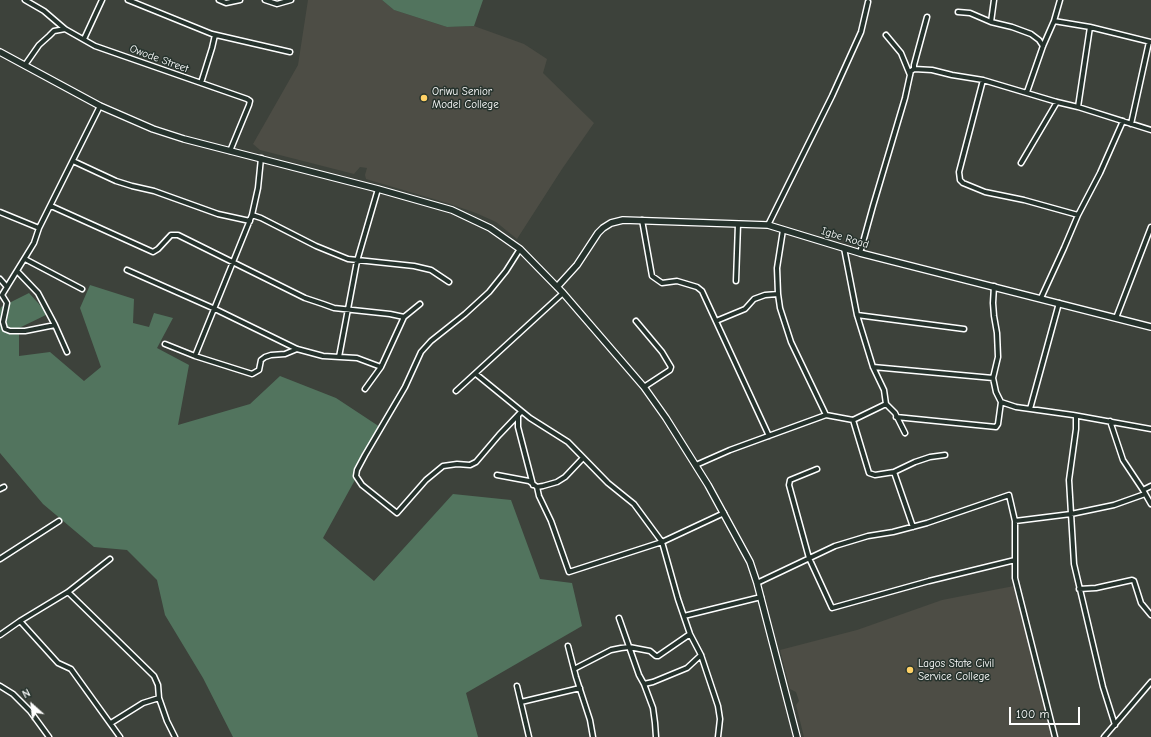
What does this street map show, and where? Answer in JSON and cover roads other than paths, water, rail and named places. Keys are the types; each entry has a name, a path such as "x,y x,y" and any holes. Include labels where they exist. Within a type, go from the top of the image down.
{"main road":[{"path":"0,52 100,106 153,129 230,151 378,188 438,206 469,217 490,228 520,248 563,293 644,387 696,465 724,513 750,562 757,583 797,737"},
{"name":"Igbe Road","path":"557,287 577,265 598,233 603,228 623,220 768,225 860,254 994,286 1151,327"}],"street":[{"name":"Owode Street","path":"26,0 44,11 65,29 95,46 250,101 230,151"},
{"path":"84,39 102,0"},
{"path":"128,0 215,35 290,52"},
{"path":"219,0 226,3 240,0"},
{"path":"265,0 277,4 291,0"},
{"path":"991,22 994,0"},
{"path":"1027,92 1060,0"},
{"path":"768,225 832,96 860,32 868,2"},
{"path":"958,12 970,13 991,22 1012,27 1031,34 1043,46"},
{"path":"860,254 905,98 911,71 914,69 927,17"},
{"path":"1054,20 1090,27 1150,42 1132,124"},
{"path":"1078,107 1090,27"},
{"path":"25,65 39,45 54,31 65,29"},
{"path":"201,83 215,35"},
{"path":"886,35 900,53 910,75"},
{"path":"914,69 932,70 983,80 1078,107 1151,130"},
{"path":"983,80 959,172 960,180 985,192 1024,200 1078,215"},
{"path":"1021,163 1057,102"},
{"path":"55,325 15,331 2,328 7,303 2,295 25,259 37,236 39,228 100,106"},
{"path":"1041,298 1078,215 1100,173 1123,122"},
{"path":"195,356 215,309 232,261 252,215 258,188 261,158"},
{"path":"73,161 116,181 154,191 218,214 250,221"},
{"path":"338,357 356,261 378,188"},
{"path":"51,206 153,252 174,234 314,301 334,308 404,317"},
{"path":"0,212 39,228"},
{"path":"252,215 337,255 356,261 431,270 449,282"},
{"path":"642,220 652,276 662,283 677,281 697,287 703,294 769,436"},
{"path":"736,280 738,224"},
{"path":"1116,318 1151,227"},
{"path":"783,230 777,268 780,308 791,342 826,415"},
{"path":"519,414 474,464 443,466 426,480 397,513 362,485 356,476 357,470 365,455 405,387 421,352 431,341 465,314 489,292 506,271 520,248"},
{"path":"844,248 857,315 873,367 884,390 886,404 892,409 905,433"},
{"path":"25,259 82,290"},
{"path":"127,270 215,309 297,349 323,356 357,358 381,367"},
{"path":"17,271 38,293 67,352"},
{"path":"0,279 7,286"},
{"path":"896,416 996,427 998,424 1001,402 996,392 993,378 998,357 997,333 993,303 994,286"},
{"path":"456,391 563,293"},
{"path":"716,321 745,309 754,299 778,294"},
{"path":"1030,409 1059,303"},
{"path":"366,389 381,367 404,317 420,304"},
{"path":"857,315 964,329"},
{"path":"636,321 662,352 671,367 670,370 644,387"},
{"path":"166,344 195,356 252,374 259,370 261,360 265,357 285,354 297,349"},
{"path":"873,367 993,378"},
{"path":"476,374 519,414 568,442 608,484 634,504 662,542 678,599 690,634 701,654 718,706 720,719 718,737"},
{"path":"1001,402 1016,407 1110,421 1151,429"},
{"path":"696,465 730,450 826,415 853,420 886,404"},
{"path":"519,414 518,427 535,486 551,521 569,572 662,542 724,513"},
{"path":"1076,416 1076,429 1069,480 1074,564 1103,687 1114,725"},
{"path":"853,420 869,473 875,475 894,472 922,459 944,455"},
{"path":"1110,421 1123,460 1151,504"},
{"path":"535,486 557,482 565,477 583,458"},
{"path":"817,469 790,480 789,482 809,558 832,608 929,581 1015,560"},
{"path":"894,472 913,527"},
{"path":"497,475 529,481 535,486"},
{"path":"1015,521 1071,514 1114,505 1144,492 1151,486"},
{"path":"757,583 835,546 868,536 913,527 1009,495 1015,521 1015,578 1055,737"},
{"path":"0,559 59,521"},
{"path":"0,635 68,592 110,559"},
{"path":"1080,589 1096,588 1132,580 1134,581 1141,602 1151,615"},
{"path":"68,592 154,676 158,684 159,698 167,721 175,737"},
{"path":"684,616 761,597"},
{"path":"619,618 639,675 653,708 656,723 656,737"},
{"path":"20,621 58,663 71,669 120,737"},
{"path":"574,669 611,650 629,647 650,651 658,656 690,634"},
{"path":"568,646 590,720 593,737"},
{"path":"644,684 653,682 687,668 701,654"},
{"path":"1104,737 1151,682"},
{"path":"0,686 13,694 30,711 49,737"},
{"path":"517,686 529,737"},
{"path":"521,702 580,688"},
{"path":"111,723 143,703 159,698"}],"place":[{"name":"Oriwu Senior Model College","path":"424,98"},
{"name":"Lagos State Civil Service College","path":"910,670"}]}
